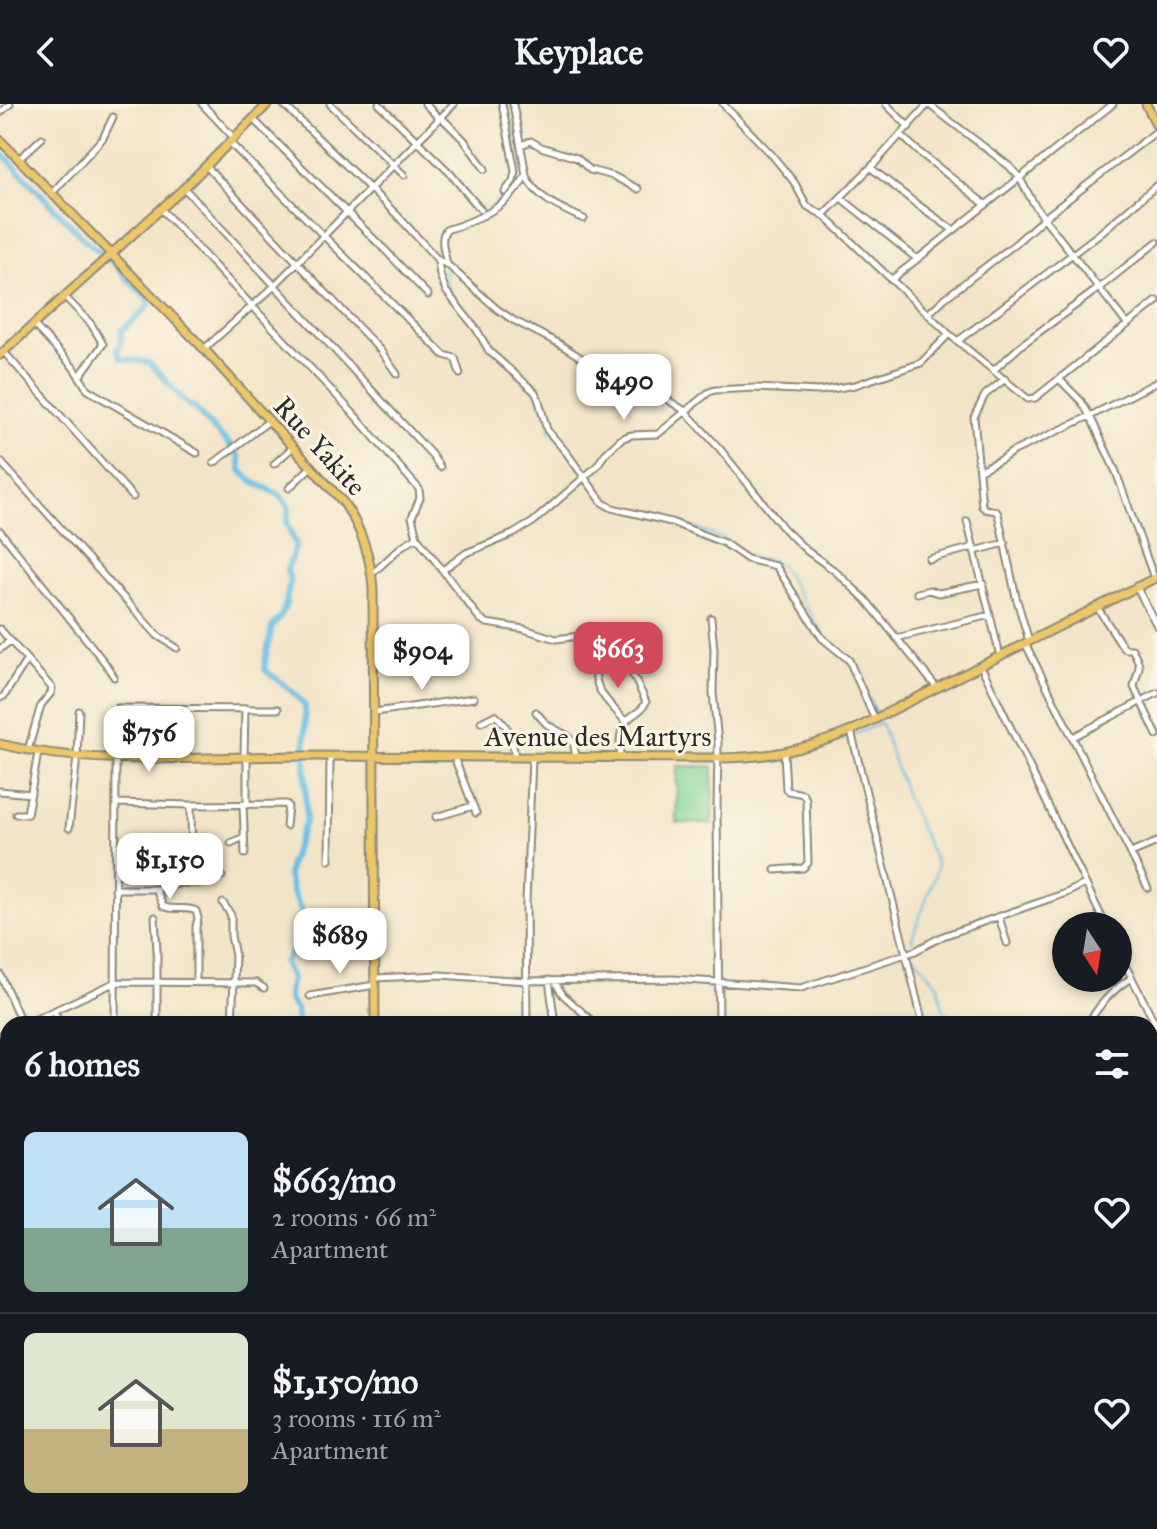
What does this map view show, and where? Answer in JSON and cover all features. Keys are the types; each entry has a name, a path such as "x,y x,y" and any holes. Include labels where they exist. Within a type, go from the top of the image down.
{"main road":[{"path":"2,354 184,188 268,104"},
{"path":"1146,104 1157,129"},
{"name":"Rue Yakite","path":"0,140 110,257 204,349 343,502 365,542 372,574 375,712 375,1016"},
{"name":"Avenue des Martyrs","path":"0,744 38,753 116,758 747,758 784,753 814,746 875,720 1156,578"}],"street":[{"path":"0,113 10,104"},
{"path":"202,104 232,141 324,235 444,355 455,358 460,374"},
{"path":"283,104 370,188 438,260 487,301 513,320 558,343 602,371 642,383 685,411 730,460 783,528 862,597 937,688"},
{"path":"330,104 404,175"},
{"path":"379,104 449,172 481,210"},
{"path":"425,104 464,140 485,169"},
{"path":"204,349 275,285 454,104"},
{"path":"502,104 515,171 513,181 505,192"},
{"path":"513,104 526,175 535,191 560,209 584,219"},
{"path":"723,104 772,155 794,182 807,206 823,215 949,334 1028,399 1059,379 1157,301"},
{"path":"886,104 909,127"},
{"path":"823,215 871,168 928,104 1019,177 1044,218 1127,324"},
{"path":"891,280 1113,104"},
{"path":"51,193 103,138 113,117"},
{"path":"253,119 428,295"},
{"path":"928,314 1157,129"},
{"path":"901,135 986,205"},
{"path":"19,159 42,138"},
{"path":"521,145 532,141 543,148 576,157 590,170 613,176 638,189"},
{"path":"206,166 380,350 397,374"},
{"path":"871,168 953,230"},
{"path":"446,264 443,233 473,222 491,211 517,190 526,175"},
{"path":"959,340 1099,234 1157,185"},
{"path":"184,188 440,467"},
{"path":"841,198 916,258"},
{"path":"161,209 351,411 419,489 420,498 412,517 417,537 476,616 483,622 524,629 556,639 596,633 608,635 646,702 644,708 625,721 621,730 620,758"},
{"path":"995,369 1024,343 1157,242"},
{"path":"438,260 446,291 477,330 489,351 535,392 547,430 587,475 603,503 671,522 724,543 747,559 776,566 823,639 849,660 875,720"},
{"path":"65,297 91,324 103,344 79,377"},
{"path":"34,325 73,367 88,390 197,453"},
{"path":"443,570 466,553 513,534 533,522 596,467 621,439 656,435 709,392 755,388 819,391 857,385 921,363 949,334"},
{"path":"2,354 133,497"},
{"path":"1005,379 985,395 974,417 982,506 997,512 1027,642 1148,888"},
{"path":"1059,379 1081,401 1090,416 1116,472 1156,578"},
{"path":"980,470 1157,382"},
{"path":"214,463 269,421"},
{"path":"274,464 293,447"},
{"path":"0,461 158,636 177,648"},
{"path":"289,488 311,467"},
{"path":"967,521 1000,656"},
{"path":"0,531 114,677"},
{"path":"372,574 402,546 417,537"},
{"path":"929,559 1005,543"},
{"path":"917,593 929,590 939,593 983,584"},
{"path":"1136,586 1157,626"},
{"path":"1097,607 1124,649 1132,649 1140,664 1133,685 1157,735"},
{"path":"896,638 990,615"},
{"path":"711,618 718,742 719,1016"},
{"path":"0,629 52,691 41,705 28,751"},
{"path":"0,649 10,641"},
{"path":"0,698 26,661"},
{"path":"597,662 594,673 597,686 625,721"},
{"path":"981,666 1099,912"},
{"path":"1073,737 1157,693"},
{"path":"375,712 474,698"},
{"path":"115,1016 118,708 278,709"},
{"path":"245,708 245,854"},
{"path":"69,828 79,711"},
{"path":"536,712 549,726 567,735 573,742 576,757"},
{"path":"481,722 495,715 504,723 511,733 515,758"},
{"path":"851,731 910,952 922,1016"},
{"path":"16,814 27,814 38,753"},
{"path":"775,870 803,868 808,863 806,799 803,794 786,789 784,753"},
{"path":"329,860 330,757"},
{"path":"454,757 476,813"},
{"path":"527,1016 527,872 532,758"},
{"path":"0,791 31,794"},
{"path":"116,803 286,804 286,826"},
{"path":"191,805 192,883"},
{"path":"436,817 473,806"},
{"path":"231,843 244,837"},
{"path":"1131,853 1157,842"},
{"path":"115,889 156,889 201,882 206,876 222,876"},
{"path":"310,996 375,981 440,975 526,981 673,979 801,988 910,952 943,936 1085,884"},
{"path":"156,889 163,906 175,909 189,907 196,911 196,983"},
{"path":"223,903 231,915 235,956 232,1016"},
{"path":"155,917 157,1016"},
{"path":"999,917 1007,943"},
{"path":"0,974 22,1016"},
{"path":"552,980 563,995 587,1016"},
{"path":"552,980 554,1016"},
{"path":"1132,980 1151,1016"},
{"path":"43,1016 116,982 256,983 264,988"},
{"path":"1094,1016 1114,992"},
{"path":"54,1011 57,1016"}],"green space":[{"path":"677,766 713,766 712,824 676,823"}],"waterway":[{"path":"486,211 509,193 518,178 518,158 507,104"},
{"path":"0,151 150,303 122,330 117,349 121,358 150,363 235,450 244,474 280,495 289,508 287,524 296,545 287,570 290,581 285,607 272,627 265,670 292,691 305,706 306,820 288,876 304,922 294,948 284,963 292,979 288,995 296,1016"},
{"path":"444,230 439,238 449,291 491,347 537,390 544,409"},
{"path":"548,427 605,501"},
{"path":"636,511 669,519"},
{"path":"683,524 724,539 756,559 780,564 825,638"},
{"path":"834,644 850,658"},
{"path":"856,671 876,713"},
{"path":"855,734 881,723 907,799 937,865 912,938 912,949"},
{"path":"823,746 849,737"},
{"path":"913,955 938,985 943,1009 948,1016"}]}
